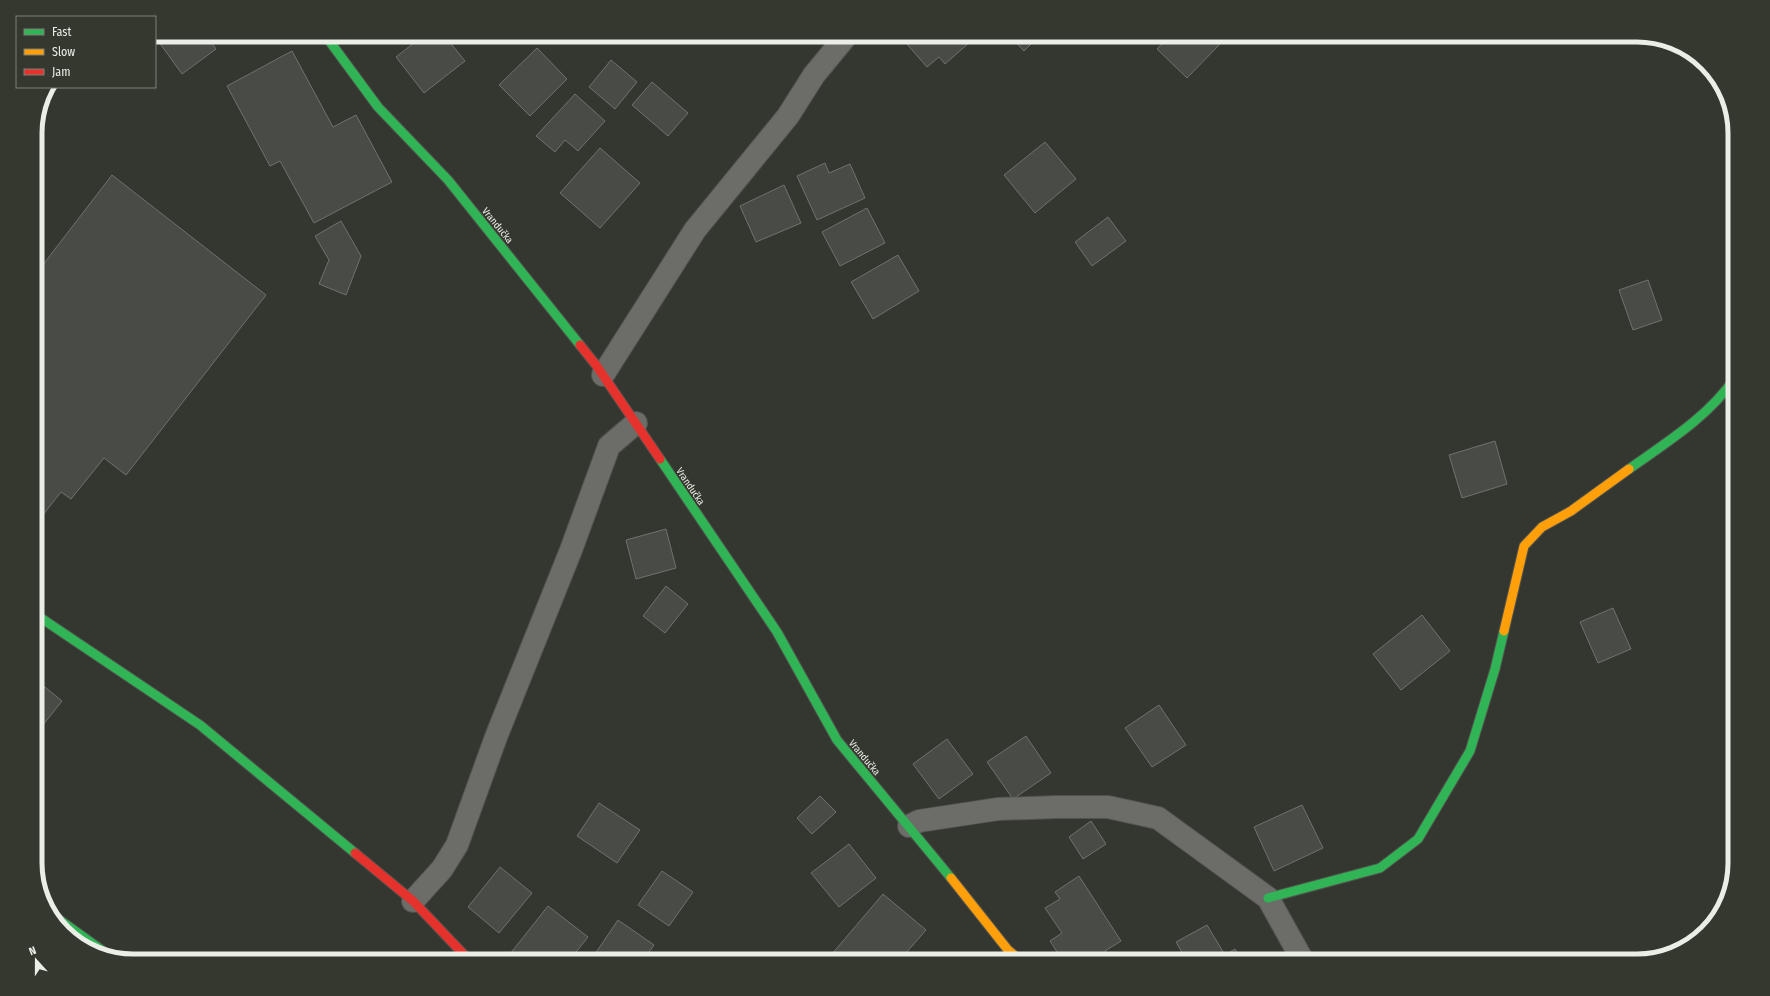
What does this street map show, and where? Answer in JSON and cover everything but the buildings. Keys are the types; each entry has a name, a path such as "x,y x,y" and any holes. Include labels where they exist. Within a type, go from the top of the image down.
{"street":[{"name":"Vrandučka","path":"330,42 378,108 448,180 603,375 777,632 837,740 910,826 1013,954"},
{"path":"603,375 695,230 788,116 814,75 840,42"},
{"path":"1268,898 1380,868 1418,839 1470,751 1495,669 1524,546 1542,528 1570,511 1688,427 1723,395 1728,388"},
{"path":"413,901 442,869 457,845 496,738 571,550 609,446 636,423"},
{"path":"42,619 200,725 413,901 463,954"},
{"path":"910,826 919,821 998,809 1108,807 1158,818 1268,898 1299,954"},
{"path":"68,926 96,946"}],"traffic: fast":[{"path":"330,42 378,107 448,180 580,345"},
{"path":"1629,469 1672,439 1700,417 1728,387"},
{"path":"660,459 777,632 837,740 951,878"},
{"path":"42,619 200,725 355,853"},
{"path":"1268,898 1380,868 1418,839 1470,751 1495,669 1504,631"},
{"path":"68,926 96,946"}],"traffic: slow":[{"path":"1504,631 1524,546 1542,527 1571,511 1629,469"},
{"path":"951,878 1013,954"}],"traffic: jam":[{"path":"580,345 596,365 660,459"},
{"path":"355,853 413,901 463,954"}]}
